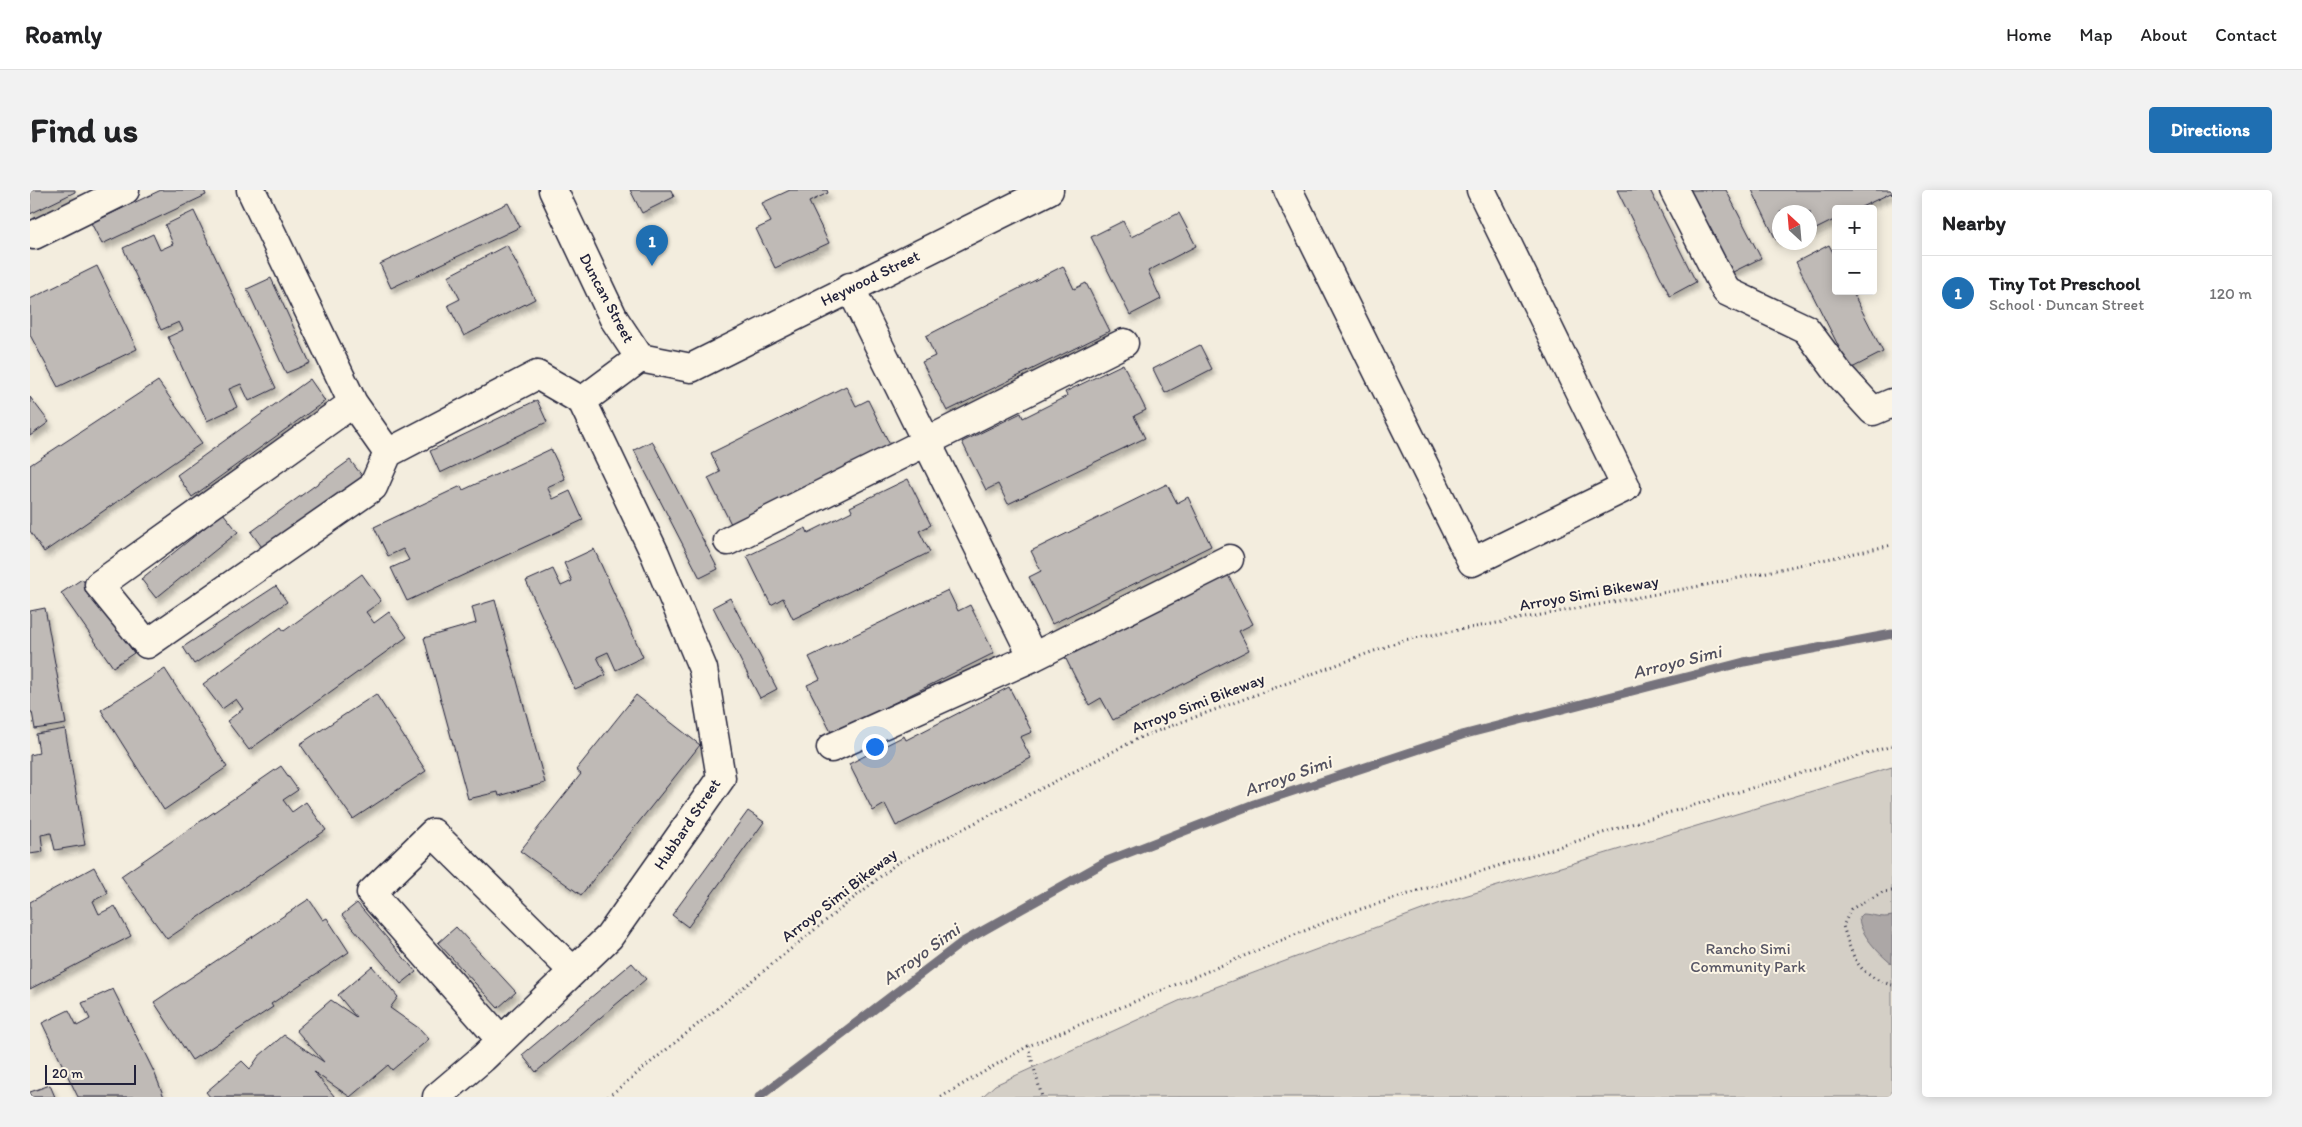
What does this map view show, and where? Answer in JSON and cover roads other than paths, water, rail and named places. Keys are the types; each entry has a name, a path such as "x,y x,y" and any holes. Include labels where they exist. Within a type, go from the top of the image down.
{"street":[{"path":"34,235 125,190"},
{"path":"251,190 353,403 388,453"},
{"name":"Duncan Street","path":"553,190 614,319 640,358 691,368"},
{"path":"1288,190 1472,562 1626,487 1481,190"},
{"path":"1674,190 1726,291 1806,329 1840,375 1873,411 1892,403"},
{"name":"Heywood Street","path":"691,368 1036,193"},
{"path":"850,287 1033,657"},
{"path":"728,541 1124,343"},
{"path":"353,403 99,585 147,644 373,487 388,453 537,376 582,401 640,358"},
{"name":"Hubbard Street","path":"437,1097 502,1040 609,937 721,778 703,669 654,554 582,401"},
{"path":"831,748 1033,657 1229,559"},
{"path":"502,1040 371,893 433,833 573,971"}],"waterway":[{"name":"Arroyo Simi","path":"759,1097 961,943 1107,861 1254,804 1462,735 1744,662 1892,634"}],"place":[{"name":"Tiny Tot Preschool","path":"652,266"}],"park label":[{"name":"Rancho Simi Community Park","path":"1748,957"}]}
